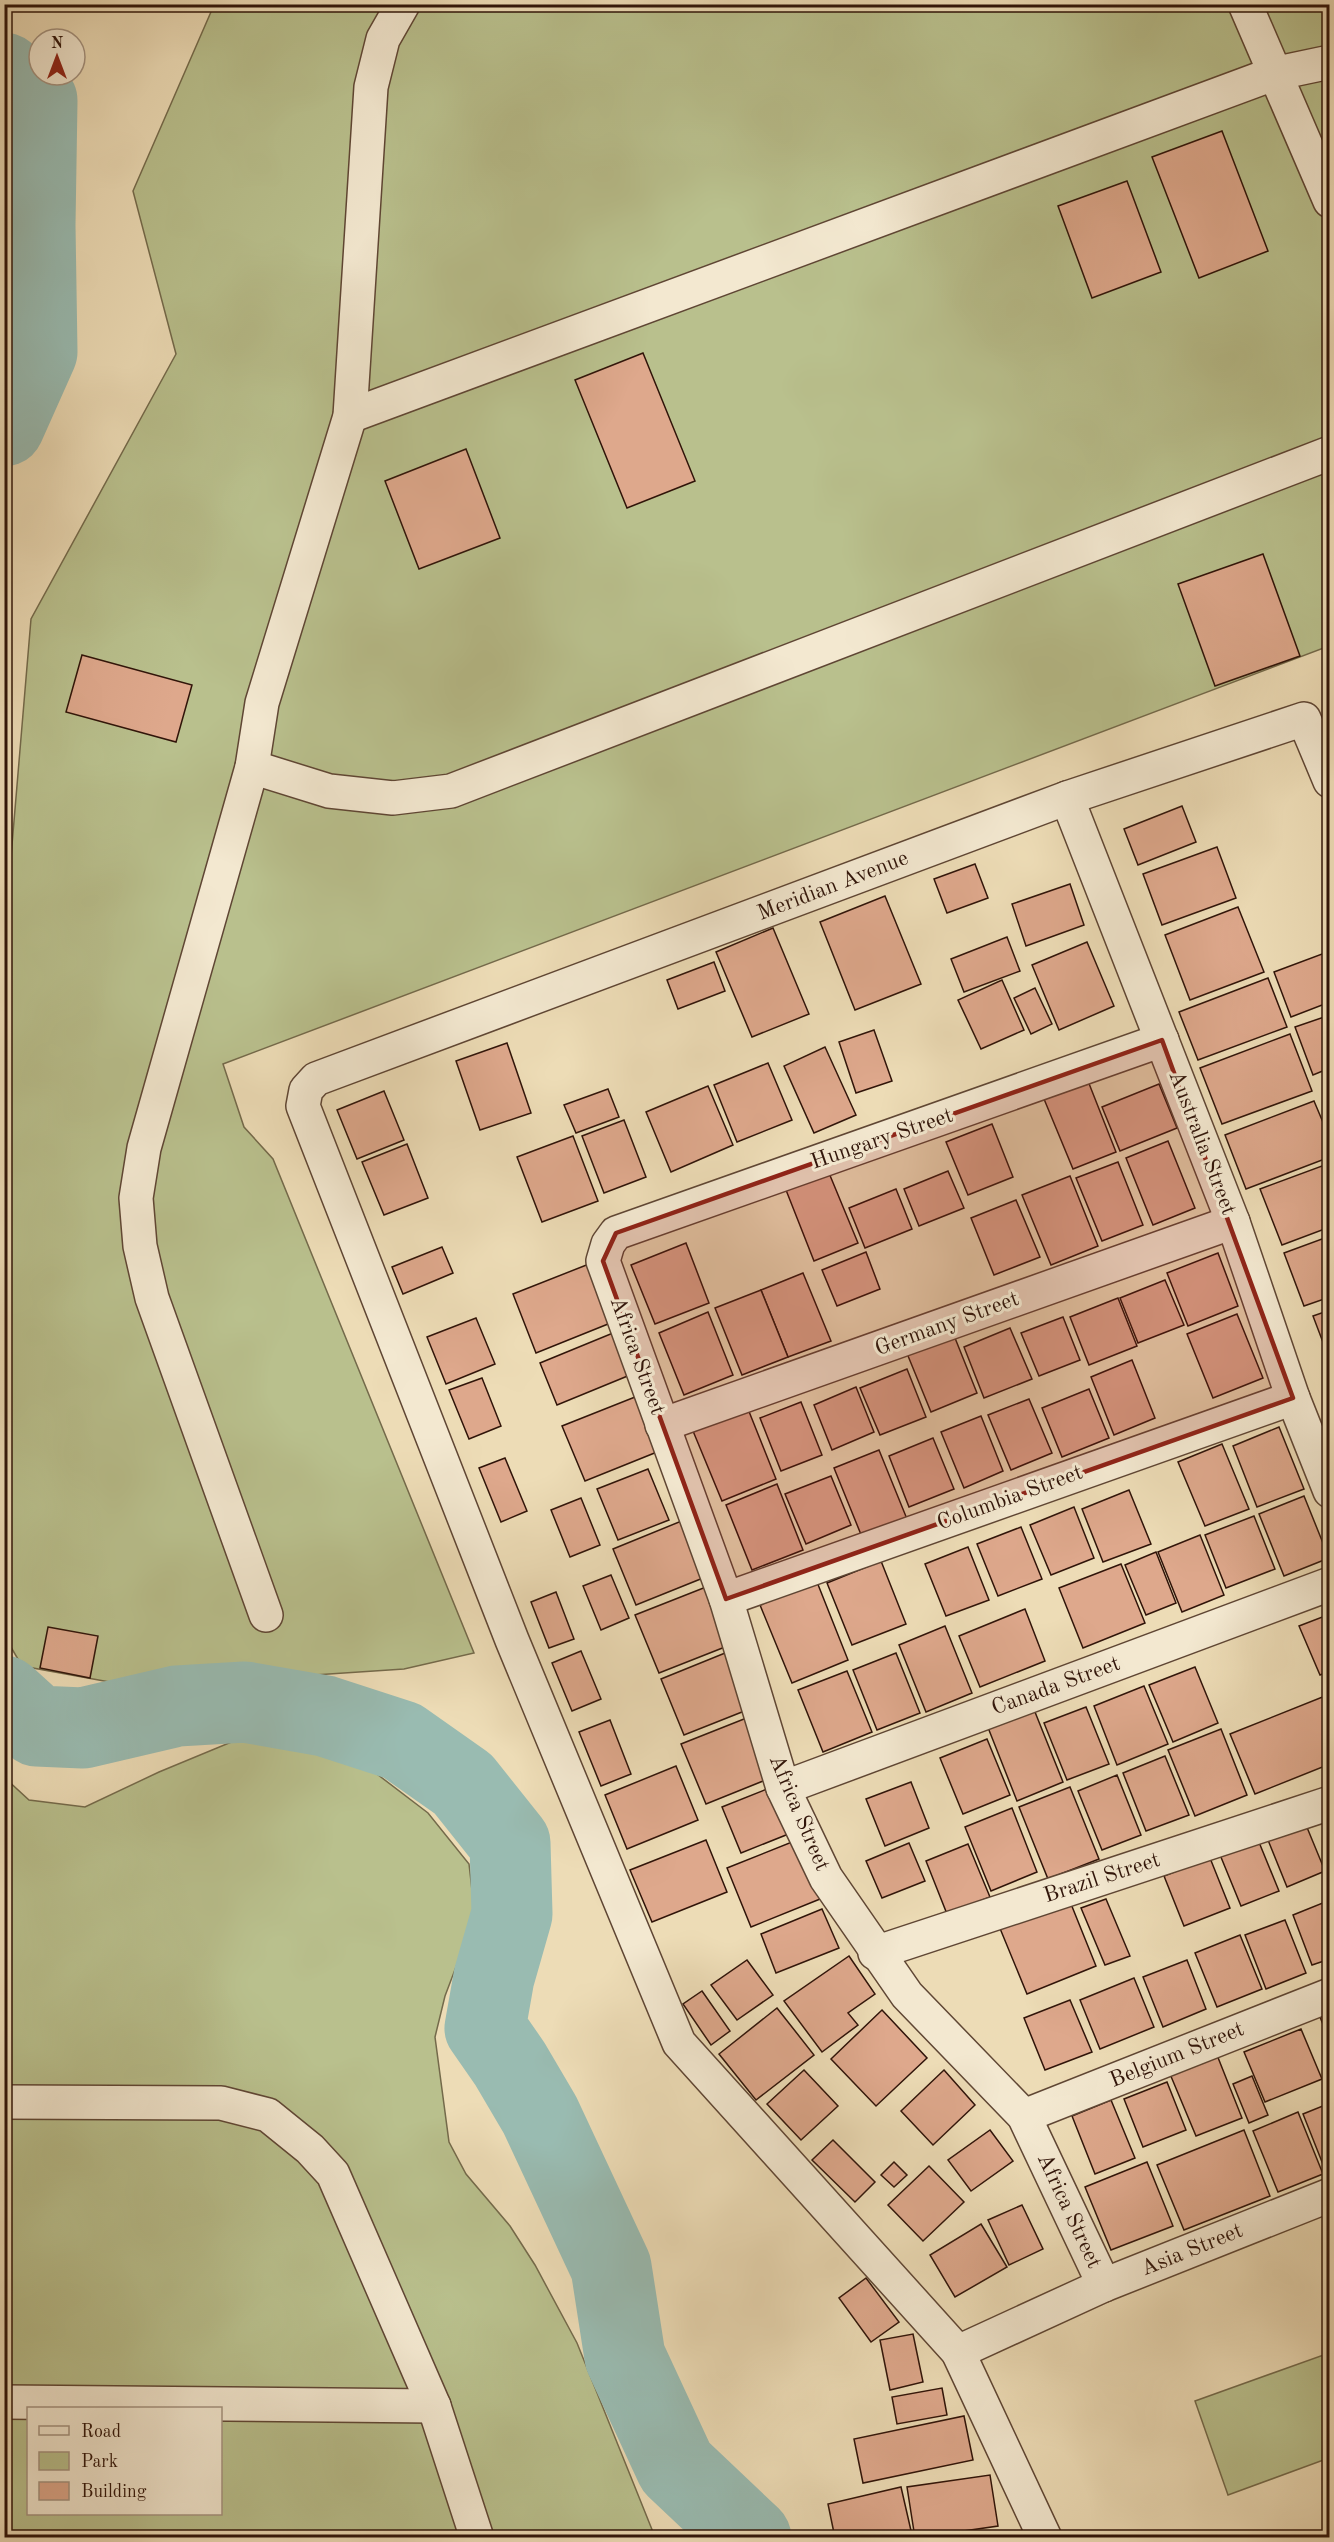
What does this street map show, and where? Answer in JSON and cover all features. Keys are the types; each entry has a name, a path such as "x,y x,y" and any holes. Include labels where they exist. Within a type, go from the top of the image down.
{"street":[{"path":"266,1615 152,1298 140,1246 136,1198 144,1148 252,767 262,703 350,416 371,87 383,39 403,4"},
{"path":"1245,4 1329,201"},
{"path":"350,416 1273,74 1329,62"},
{"path":"252,767 329,791 393,798 451,791 1329,453"},
{"name":"Meridian Avenue","path":"958,2352 679,2043 512,1640 342,1206 303,1106 306,1090 316,1079 1067,798 1304,719 1329,781"},
{"name":"Australia Street","path":"1067,798 1233,1222 1293,1398 1329,1491"},
{"name":"Hungary Street","path":"608,1244 616,1233 1162,1040"},
{"name":"Germany Street","path":"662,1425 1233,1222"},
{"name":"Africa Street","path":"608,1244 603,1261 726,1599 783,1788 826,1878 875,1953 907,1995 1024,2116 1104,2285"},
{"name":"Columbia Street","path":"726,1599 1293,1398"},
{"name":"Canada Street","path":"783,1788 1329,1584"},
{"name":"Brazil Street","path":"875,1953 1329,1803"},
{"name":"Belgium Street","path":"1024,2116 1329,1995"},
{"path":"4,2102 221,2103 268,2115 310,2149 333,2174 434,2406 477,2538"},
{"name":"Asia Street","path":"958,2352 1104,2285 1329,2195"},
{"path":"958,2352 1045,2538"},
{"path":"4,2402 434,2406"}],"highlighted area":[{"path":"1162,1040 1293,1398 726,1599 603,1261 616,1233"}],"green space":[{"path":"214,5 1329,5 1329,646 223,1064 244,1127 273,1159 474,1653 404,1669 137,1687 22,1666 5,1637 4,940 31,619 176,354 133,191"},
{"path":"241,1738 310,1749 373,1771 428,1813 469,1864 475,1917 445,1996 435,2037 449,2142 466,2174 510,2226 535,2265 577,2343 655,2537 5,2537 5,1778 29,1800 85,1807 159,1772"},
{"path":"1329,2353 1329,2458 1228,2495 1195,2401"}],"building":[{"path":"1222,131 1268,251 1199,278 1152,157"},
{"path":"1127,181 1161,272 1092,298 1058,206"},
{"path":"643,353 695,481 627,508 575,380"},
{"path":"466,449 500,538 419,569 385,481"},
{"path":"1263,554 1300,656 1215,686 1178,584"},
{"path":"82,655 192,685 176,742 66,712"},
{"path":"1182,806 1196,842 1138,865 1124,829"},
{"path":"1217,847 1236,898 1162,925 1143,874"},
{"path":"975,864 988,898 947,913 934,879"},
{"path":"1070,884 1084,925 1026,946 1012,904"},
{"path":"885,896 921,984 855,1010 820,922"},
{"path":"1238,907 1264,972 1190,1000 1165,935"},
{"path":"773,928 809,1014 752,1037 716,952"},
{"path":"1007,937 1020,971 964,992 951,959"},
{"path":"1087,942 1114,1006 1059,1030 1032,965"},
{"path":"1330,951 1330,1002 1291,1017 1274,972"},
{"path":"714,962 725,991 678,1009 667,980"},
{"path":"1268,978 1287,1027 1198,1060 1179,1012"},
{"path":"1002,980 1024,1030 981,1049 958,1000"},
{"path":"1035,988 1052,1024 1031,1034 1014,998"},
{"path":"1330,1015 1330,1068 1313,1075 1295,1027"},
{"path":"874,1030 892,1081 856,1093 839,1042"},
{"path":"1290,1034 1312,1091 1222,1124 1200,1068"},
{"path":"507,1043 531,1113 480,1130 456,1061"},
{"path":"825,1047 856,1115 814,1133 784,1066"},
{"path":"768,1063 792,1120 737,1142 714,1085"},
{"path":"1088,1081 1116,1152 1073,1169 1044,1099"},
{"path":"1159,1084 1177,1128 1120,1151 1102,1107"},
{"path":"708,1086 733,1145 671,1172 646,1112"},
{"path":"608,1089 619,1117 576,1133 564,1105"},
{"path":"384,1091 404,1140 357,1159 337,1110"},
{"path":"1314,1101 1330,1139 1330,1157 1246,1189 1225,1135"},
{"path":"624,1120 646,1177 604,1193 582,1136"},
{"path":"992,1124 1013,1177 968,1195 946,1142"},
{"path":"573,1136 598,1201 542,1222 517,1157"},
{"path":"1168,1141 1195,1208 1153,1225 1126,1158"},
{"path":"407,1144 428,1198 384,1215 362,1162"},
{"path":"1118,1162 1143,1225 1102,1241 1076,1178"},
{"path":"1330,1163 1330,1227 1282,1245 1260,1189"},
{"path":"948,1171 964,1208 919,1226 904,1189"},
{"path":"829,1173 858,1243 814,1261 786,1190"},
{"path":"1070,1176 1098,1246 1051,1265 1022,1195"},
{"path":"896,1189 912,1229 865,1248 849,1208"},
{"path":"1016,1200 1040,1257 994,1275 971,1218"},
{"path":"1330,1236 1330,1297 1304,1306 1284,1253"},
{"path":"686,1243 709,1303 655,1324 631,1265"},
{"path":"442,1247 453,1273 403,1294 392,1267"},
{"path":"866,1252 880,1289 837,1306 822,1270"},
{"path":"1218,1253 1238,1306 1188,1326 1167,1273"},
{"path":"589,1264 613,1322 536,1353 513,1294"},
{"path":"803,1273 831,1341 788,1357 761,1290"},
{"path":"1165,1280 1184,1325 1138,1343 1120,1298"},
{"path":"761,1290 788,1357 742,1375 715,1308"},
{"path":"1118,1298 1137,1346 1089,1365 1070,1317"},
{"path":"1330,1310 1330,1342 1324,1345 1313,1316"},
{"path":"708,1312 733,1375 684,1395 659,1333"},
{"path":"1237,1314 1263,1378 1213,1398 1187,1334"},
{"path":"1063,1317 1080,1360 1039,1376 1021,1333"},
{"path":"476,1318 495,1364 446,1384 427,1337"},
{"path":"1010,1328 1032,1379 984,1398 964,1347"},
{"path":"613,1333 630,1375 557,1405 540,1363"},
{"path":"953,1333 977,1393 931,1412 906,1351"},
{"path":"1132,1360 1155,1418 1114,1435 1091,1377"},
{"path":"907,1369 926,1417 880,1435 860,1388"},
{"path":"482,1378 501,1426 469,1439 449,1390"},
{"path":"856,1387 874,1432 832,1450 814,1405"},
{"path":"1089,1389 1109,1438 1062,1457 1042,1408"},
{"path":"635,1397 657,1452 585,1481 562,1426"},
{"path":"1029,1399 1052,1453 1011,1470 988,1415"},
{"path":"801,1402 822,1455 781,1471 760,1418"},
{"path":"748,1409 776,1479 722,1501 693,1431"},
{"path":"981,1416 1003,1471 964,1488 941,1432"},
{"path":"1279,1427 1304,1489 1257,1507 1233,1446"},
{"path":"933,1438 954,1489 909,1507 889,1456"},
{"path":"1222,1444 1249,1509 1205,1526 1178,1462"},
{"path":"879,1450 907,1519 862,1537 834,1468"},
{"path":"505,1458 527,1511 501,1522 479,1468"},
{"path":"648,1469 669,1520 618,1540 597,1489"},
{"path":"831,1476 851,1525 806,1544 785,1494"},
{"path":"777,1484 803,1550 752,1570 726,1505"},
{"path":"1129,1490 1151,1544 1103,1562 1082,1509"},
{"path":"1304,1496 1329,1558 1284,1576 1259,1514"},
{"path":"581,1498 600,1545 570,1557 551,1510"},
{"path":"1074,1507 1094,1558 1051,1575 1030,1525"},
{"path":"1254,1516 1275,1569 1226,1588 1205,1535"},
{"path":"684,1520 708,1576 636,1605 613,1549"},
{"path":"1021,1527 1042,1579 998,1596 977,1544"},
{"path":"1200,1535 1224,1595 1182,1612 1158,1552"},
{"path":"968,1547 989,1600 946,1616 925,1564"},
{"path":"1156,1552 1176,1603 1146,1615 1125,1565"},
{"path":"881,1561 906,1624 852,1645 827,1583"},
{"path":"1121,1564 1145,1623 1083,1648 1059,1588"},
{"path":"611,1575 629,1618 601,1630 583,1586"},
{"path":"817,1582 848,1660 792,1683 760,1605"},
{"path":"706,1587 730,1645 659,1673 635,1615"},
{"path":"556,1592 574,1639 549,1648 531,1602"},
{"path":"1025,1609 1045,1661 980,1687 959,1636"},
{"path":"1330,1614 1330,1671 1320,1675 1299,1626"},
{"path":"945,1626 972,1693 926,1712 899,1645"},
{"path":"48,1627 98,1636 90,1678 40,1668"},
{"path":"581,1651 601,1699 572,1711 552,1663"},
{"path":"730,1651 752,1708 684,1735 661,1679"},
{"path":"896,1653 920,1713 877,1730 853,1670"},
{"path":"1195,1667 1218,1723 1173,1742 1149,1685"},
{"path":"847,1671 872,1732 823,1752 798,1690"},
{"path":"1144,1686 1168,1744 1117,1765 1094,1706"},
{"path":"1325,1696 1330,1708 1330,1764 1255,1794 1230,1734"},
{"path":"1033,1707 1063,1782 1017,1801 987,1725"},
{"path":"1086,1707 1109,1764 1067,1780 1044,1723"},
{"path":"749,1717 773,1777 706,1804 681,1744"},
{"path":"610,1720 631,1774 601,1786 579,1732"},
{"path":"1221,1729 1247,1795 1195,1816 1168,1750"},
{"path":"987,1739 1010,1795 963,1814 940,1758"},
{"path":"1165,1756 1189,1815 1146,1831 1123,1773"},
{"path":"676,1766 698,1820 627,1849 605,1795"},
{"path":"1117,1775 1141,1835 1102,1850 1078,1791"},
{"path":"911,1782 929,1828 885,1846 866,1799"},
{"path":"772,1787 791,1833 741,1853 722,1807"},
{"path":"1070,1787 1099,1859 1048,1879 1019,1807"},
{"path":"1012,1808 1037,1872 991,1891 965,1827"},
{"path":"1306,1825 1325,1871 1287,1887 1268,1840"},
{"path":"1254,1830 1279,1891 1241,1906 1216,1845"},
{"path":"802,1838 825,1897 751,1927 727,1868"},
{"path":"706,1840 727,1892 652,1922 630,1870"},
{"path":"909,1843 925,1881 882,1898 866,1861"},
{"path":"968,1844 990,1897 947,1914 926,1861"},
{"path":"1210,1858 1230,1908 1184,1926 1164,1876"},
{"path":"1069,1899 1096,1966 1027,1994 999,1926"},
{"path":"1106,1899 1130,1956 1105,1965 1081,1908"},
{"path":"1330,1900 1330,1959 1312,1965 1293,1915"},
{"path":"822,1909 839,1948 776,1973 761,1934"},
{"path":"1285,1920 1306,1973 1266,1989 1245,1935"},
{"path":"1240,1935 1262,1989 1217,2007 1195,1953"},
{"path":"849,1956 875,1994 848,2013 858,2025 822,2052 784,2001"},
{"path":"747,1960 773,1995 737,2020 711,1985"},
{"path":"1187,1960 1206,2009 1163,2027 1143,1977"},
{"path":"1134,1978 1154,2027 1100,2049 1080,2000"},
{"path":"702,1991 730,2031 711,2045 683,2004"},
{"path":"1070,2000 1092,2052 1045,2070 1024,2018"},
{"path":"777,2008 814,2055 756,2100 719,2054"},
{"path":"882,2010 927,2058 876,2106 831,2059"},
{"path":"1330,2013 1330,2042 1320,2017"},
{"path":"1301,2029 1322,2079 1265,2102 1244,2052"},
{"path":"1217,2055 1242,2118 1196,2136 1170,2074"},
{"path":"804,2070 838,2106 801,2140 767,2104"},
{"path":"944,2070 975,2105 933,2145 901,2111"},
{"path":"1252,2076 1268,2115 1249,2123 1233,2084"},
{"path":"1167,2082 1186,2130 1143,2147 1124,2099"},
{"path":"1111,2100 1135,2158 1095,2174 1072,2116"},
{"path":"1330,2103 1330,2170 1326,2172 1303,2114"},
{"path":"1298,2112 1323,2174 1278,2192 1253,2131"},
{"path":"990,2130 1013,2161 971,2191 948,2160"},
{"path":"1244,2130 1270,2196 1184,2230 1157,2165"},
{"path":"833,2140 875,2182 855,2202 812,2160"},
{"path":"894,2162 907,2175 894,2187 881,2175"},
{"path":"1147,2162 1173,2226 1111,2250 1085,2187"},
{"path":"929,2166 964,2202 923,2241 888,2205"},
{"path":"1022,2205 1043,2249 1009,2265 988,2220"},
{"path":"981,2224 1007,2267 955,2297 930,2255"},
{"path":"866,2278 899,2322 871,2342 839,2298"},
{"path":"913,2334 923,2382 890,2390 880,2340"},
{"path":"942,2388 947,2415 897,2424 892,2397"},
{"path":"964,2416 973,2460 863,2483 854,2439"},
{"path":"990,2475 998,2526 915,2538 907,2487"},
{"path":"901,2487 912,2535 898,2538 835,2538 828,2504"}],"waterway":[{"path":"4,73 37,101 35,225 37,352 4,426"},
{"path":"4,1696 37,1726 83,1728 177,1706 245,1702 325,1716 402,1741 463,1784 510,1843 512,1914 494,1977 485,2028 510,2064 540,2115 611,2267 625,2357 676,2467 751,2538"}]}
